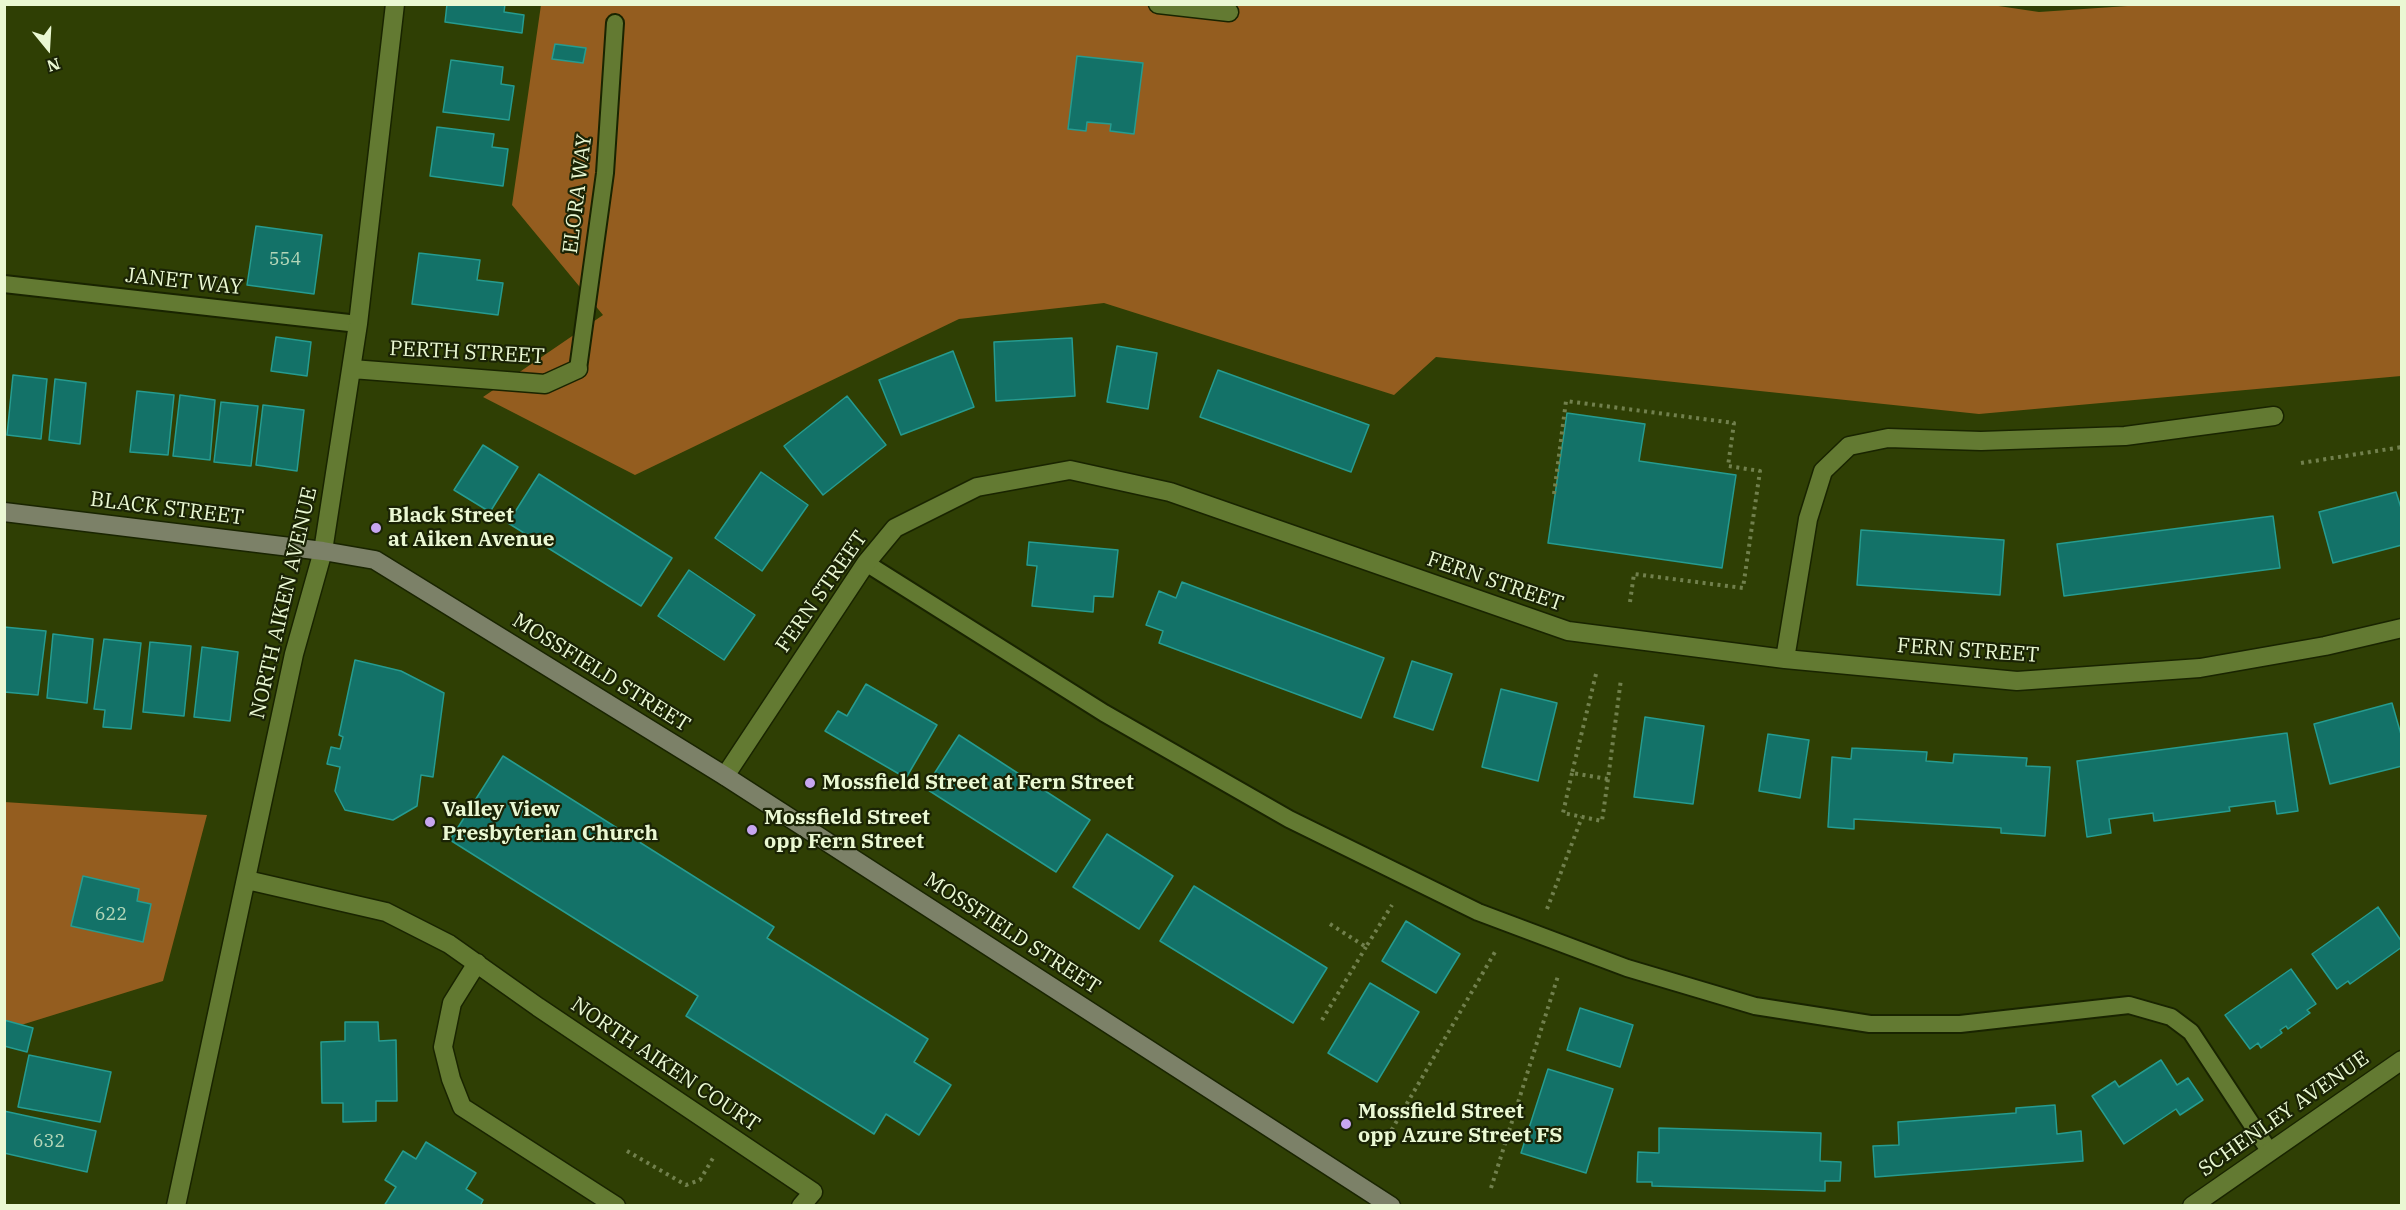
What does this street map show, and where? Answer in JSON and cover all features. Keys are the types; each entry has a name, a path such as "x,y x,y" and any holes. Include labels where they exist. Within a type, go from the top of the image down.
{"street":[{"name":"NORTH AIKEN AVENUE","path":"176,1206 294,654 323,550 358,324 395,4"},
{"path":"1158,4 1229,12"},
{"name":"PERTH STREET","path":"352,369 545,384 578,369"},
{"path":"1785,659 1808,519 1823,471 1849,446 1888,438 1981,441 2126,436 2274,416"},
{"name":"FERN STREET","path":"725,776 866,563 895,528 977,487 1070,470 1170,492 1568,631 1785,659 2017,681 2200,668 2325,646 2402,628"},
{"name":"BLACK STREET","path":"4,512 323,550"},
{"name":"MOSSFIELD STREET","path":"323,550 375,560 725,776 1391,1206"},
{"name":"NORTH AIKEN COURT","path":"246,880 386,912 449,944 813,1192 801,1206"},
{"path":"477,963 452,1003 443,1047 451,1079 462,1107 616,1206"},
{"name":"SCHENLEY AVENUE","path":"2192,1206 2402,1060"}],"lane":[{"name":"ELORA WAY","path":"578,369 605,173 615,23"},
{"name":"JANET WAY","path":"4,285 358,324"},
{"path":"866,563 1104,713 1289,819 1478,912 1626,968 1755,1006 1870,1024 1960,1024 2129,1005 2171,1017 2191,1032 2270,1152"}],"path":[{"path":"1554,494 1566,402 1734,423 1728,466 1760,471 1743,588 1634,574 1630,602"},
{"path":"2301,463 2402,447"},
{"path":"1596,674 1563,813 1602,821 1621,679"},
{"path":"1572,773 1608,779"},
{"path":"1545,915 1582,817"},
{"path":"1322,1020 1392,905"},
{"path":"1330,924 1366,947"},
{"path":"1384,1143 1495,952"},
{"path":"1491,1188 1558,976"},
{"path":"627,1151 686,1185 700,1180 714,1158"}],"shaded area":[{"path":"1985,4 2039,12 2157,4 2401,5 2401,376 1979,414 1436,357 1394,395 1104,303 959,319 635,475 483,397 603,315 512,205 541,5"},
{"path":"4,802 207,815 163,981 5,1030"}],"building":[{"path":"447,4 505,4 504,12 524,15 522,33 445,22"},
{"path":"555,44 586,48 583,63 552,59"},
{"path":"1077,56 1143,63 1134,134 1110,131 1111,124 1087,122 1086,131 1068,129"},
{"path":"451,60 503,67 501,84 514,86 509,120 443,112"},
{"path":"437,127 494,134 492,147 508,149 503,186 430,176"},
{"path":"256,226 322,235 314,294 247,285"},
{"path":"419,253 480,260 477,280 503,283 498,315 412,304"},
{"path":"276,337 311,342 307,376 271,371"},
{"path":"1072,338 1075,396 996,401 994,342"},
{"path":"1117,346 1157,353 1148,409 1107,402"},
{"path":"953,351 974,407 901,435 879,380"},
{"path":"1218,370 1369,425 1351,472 1200,417"},
{"path":"13,375 47,379 41,439 7,435"},
{"path":"55,379 86,383 80,444 49,440"},
{"path":"137,391 174,395 168,455 130,452"},
{"path":"180,395 215,400 210,460 173,456"},
{"path":"847,396 886,445 823,495 784,446"},
{"path":"221,402 258,406 251,466 214,462"},
{"path":"263,405 304,410 297,471 256,465"},
{"path":"1567,413 1645,424 1639,461 1736,475 1722,568 1548,543"},
{"path":"483,445 518,467 490,512 454,490"},
{"path":"761,472 808,505 762,571 715,538"},
{"path":"539,474 672,558 641,606 508,523"},
{"path":"2396,492 2402,511 2402,545 2333,563 2319,512"},
{"path":"2273,516 2280,568 2064,596 2057,544"},
{"path":"1861,530 2004,540 2000,595 1857,585"},
{"path":"1029,542 1118,550 1113,597 1094,596 1093,612 1032,606 1037,566 1027,565"},
{"path":"689,570 755,615 724,660 658,616"},
{"path":"1182,582 1384,658 1361,718 1159,643 1163,631 1146,625 1159,591 1176,598"},
{"path":"4,627 46,631 38,695 4,692"},
{"path":"53,634 93,639 87,703 47,698"},
{"path":"104,639 141,643 131,729 103,727 105,710 94,709"},
{"path":"150,642 191,646 184,716 143,712"},
{"path":"202,647 238,652 230,721 194,717"},
{"path":"355,660 401,671 444,693 433,777 421,775 417,806 393,820 345,810 335,791 340,767 327,764 331,747 340,749 343,737 339,735"},
{"path":"1412,661 1452,674 1433,730 1394,717"},
{"path":"866,684 937,725 906,778 825,731 838,711 847,716"},
{"path":"1501,689 1557,703 1538,781 1482,767"},
{"path":"2392,703 2402,738 2402,766 2330,784 2314,724"},
{"path":"1645,717 1704,726 1693,804 1634,797"},
{"path":"2287,733 2298,811 2277,814 2275,801 2229,807 2230,811 2154,821 2153,813 2109,819 2111,833 2087,837 2077,761"},
{"path":"1768,734 1809,740 1800,798 1759,791"},
{"path":"959,735 1090,820 1056,872 925,788"},
{"path":"1852,748 1927,752 1926,761 1953,763 1954,754 2027,758 2026,766 2050,767 2045,836 2001,833 2001,828 1854,819 1854,829 1828,827 1832,757 1851,759"},
{"path":"503,756 774,927 767,938 928,1039 914,1062 951,1085 919,1135 886,1114 874,1134 686,1016 698,996 450,840"},
{"path":"1107,834 1173,876 1139,929 1073,887"},
{"path":"83,876 139,889 137,901 151,904 143,942 71,926"},
{"path":"1194,886 1327,968 1293,1023 1160,941"},
{"path":"2378,907 2402,942 2402,947 2350,984 2348,981 2337,989 2312,954"},
{"path":"1406,921 1460,954 1436,993 1382,961"},
{"path":"2291,969 2316,1004 2307,1010 2310,1013 2288,1029 2286,1026 2280,1030 2282,1033 2261,1048 2258,1043 2250,1049 2225,1015"},
{"path":"1370,983 1419,1012 1377,1082 1328,1053"},
{"path":"1580,1008 1633,1025 1620,1067 1567,1050"},
{"path":"4,1020 33,1028 27,1052 4,1046"},
{"path":"345,1022 378,1022 379,1041 396,1040 397,1101 376,1101 376,1121 343,1122 343,1103 322,1103 321,1042 345,1041"},
{"path":"29,1055 111,1072 100,1122 18,1107"},
{"path":"2161,1060 2177,1085 2188,1078 2203,1100 2180,1115 2176,1109 2124,1144 2092,1096 2115,1081 2119,1087"},
{"path":"1548,1069 1613,1089 1586,1173 1521,1153"},
{"path":"2055,1105 2057,1134 2081,1131 2083,1161 1875,1177 1873,1146 1899,1145 1898,1122 2016,1113 2016,1108"},
{"path":"4,1111 96,1131 87,1172 4,1153"},
{"path":"1659,1128 1821,1133 1820,1161 1841,1162 1840,1181 1825,1181 1825,1191 1652,1186 1652,1182 1637,1182 1638,1152 1659,1153"},
{"path":"426,1142 476,1173 466,1189 483,1200 480,1206 384,1206 396,1187 385,1180 403,1151 416,1159"}],"place":[{"name":"Black Street at Aiken Avenue","path":"376,528"},
{"name":"Mossfield Street at Fern Street","path":"810,783"},
{"name":"Valley View Presbyterian Church","path":"430,822"},
{"name":"Mossfield Street opp Fern Street","path":"752,830"},
{"name":"Mossfield Street opp Azure Street FS","path":"1346,1124"}]}
